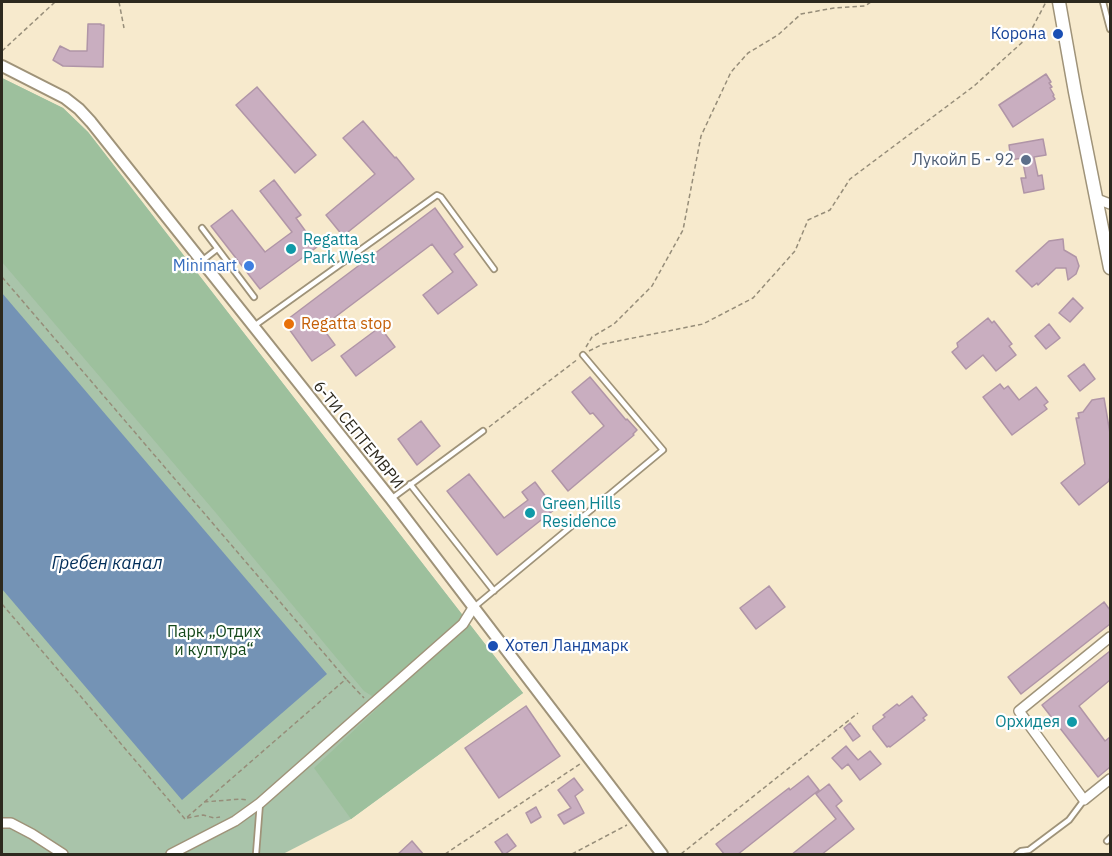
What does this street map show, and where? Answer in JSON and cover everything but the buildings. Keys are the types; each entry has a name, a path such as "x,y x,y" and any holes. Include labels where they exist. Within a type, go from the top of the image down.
{"main road":[{"path":"1059,2 1110,268"}],"street":[{"name":"6-ТИ СЕПТЕМВРИ","path":"2,66 65,98 91,122 391,499 662,855"},
{"path":"1097,200 1110,204"},
{"path":"171,855 235,822 260,803 463,624 473,608"},
{"path":"1110,637 1019,711 1084,800 1110,779"},
{"path":"2,823 11,823 32,834 63,855"}],"lane":[{"path":"1102,2 1110,29"},
{"path":"252,327 437,195 441,197 494,269"},
{"path":"202,228 254,297"},
{"path":"201,261 218,249"},
{"path":"473,608 663,450 583,355"},
{"path":"391,499 483,431"},
{"path":"410,484 494,591"},
{"path":"1017,855 1021,851 1029,850 1069,820 1084,800"},
{"path":"256,855 260,803"}],"path":[{"path":"2,51 55,2"},
{"path":"119,2 124,28"},
{"path":"583,355 592,336 614,324 652,286 683,230 701,136 731,72 748,53 777,35 801,14 834,8 865,6 871,2"},
{"path":"483,431 583,355 603,344 704,324 753,298 795,251 808,220 830,210 849,179 974,86 1027,38 1046,2"},
{"path":"2,278 370,705"},
{"path":"2,603 185,819"},
{"path":"185,819 346,679"},
{"path":"681,855 858,713"},
{"path":"445,855 588,758"},
{"path":"204,802 240,799 260,803"},
{"path":"185,819 203,815 214,818 224,817 235,822"},
{"path":"572,855 636,820"}],"green space":[{"name":"Парк „Отдих и култура“","path":"2,78 63,108 88,132 523,693 351,819 283,854 2,854"},
{"path":"2,78 63,108 88,132 523,693 351,819 314,768 383,703 364,691 2,262"}],"water":[{"name":"Гребен канал","path":"2,293 327,674 182,800 2,589"}],"place":[{"name":"Корона","path":"1058,34"},
{"name":"Лукойл Б - 92","path":"1026,160"},
{"name":"Regatta Park West","path":"291,249"},
{"name":"Minimart","path":"249,266"},
{"name":"Regatta stop","path":"289,324"},
{"name":"Green Hills Residence","path":"530,513"},
{"name":"Хотел Ландмарк","path":"493,646"},
{"name":"Орхидея","path":"1072,722"}]}
